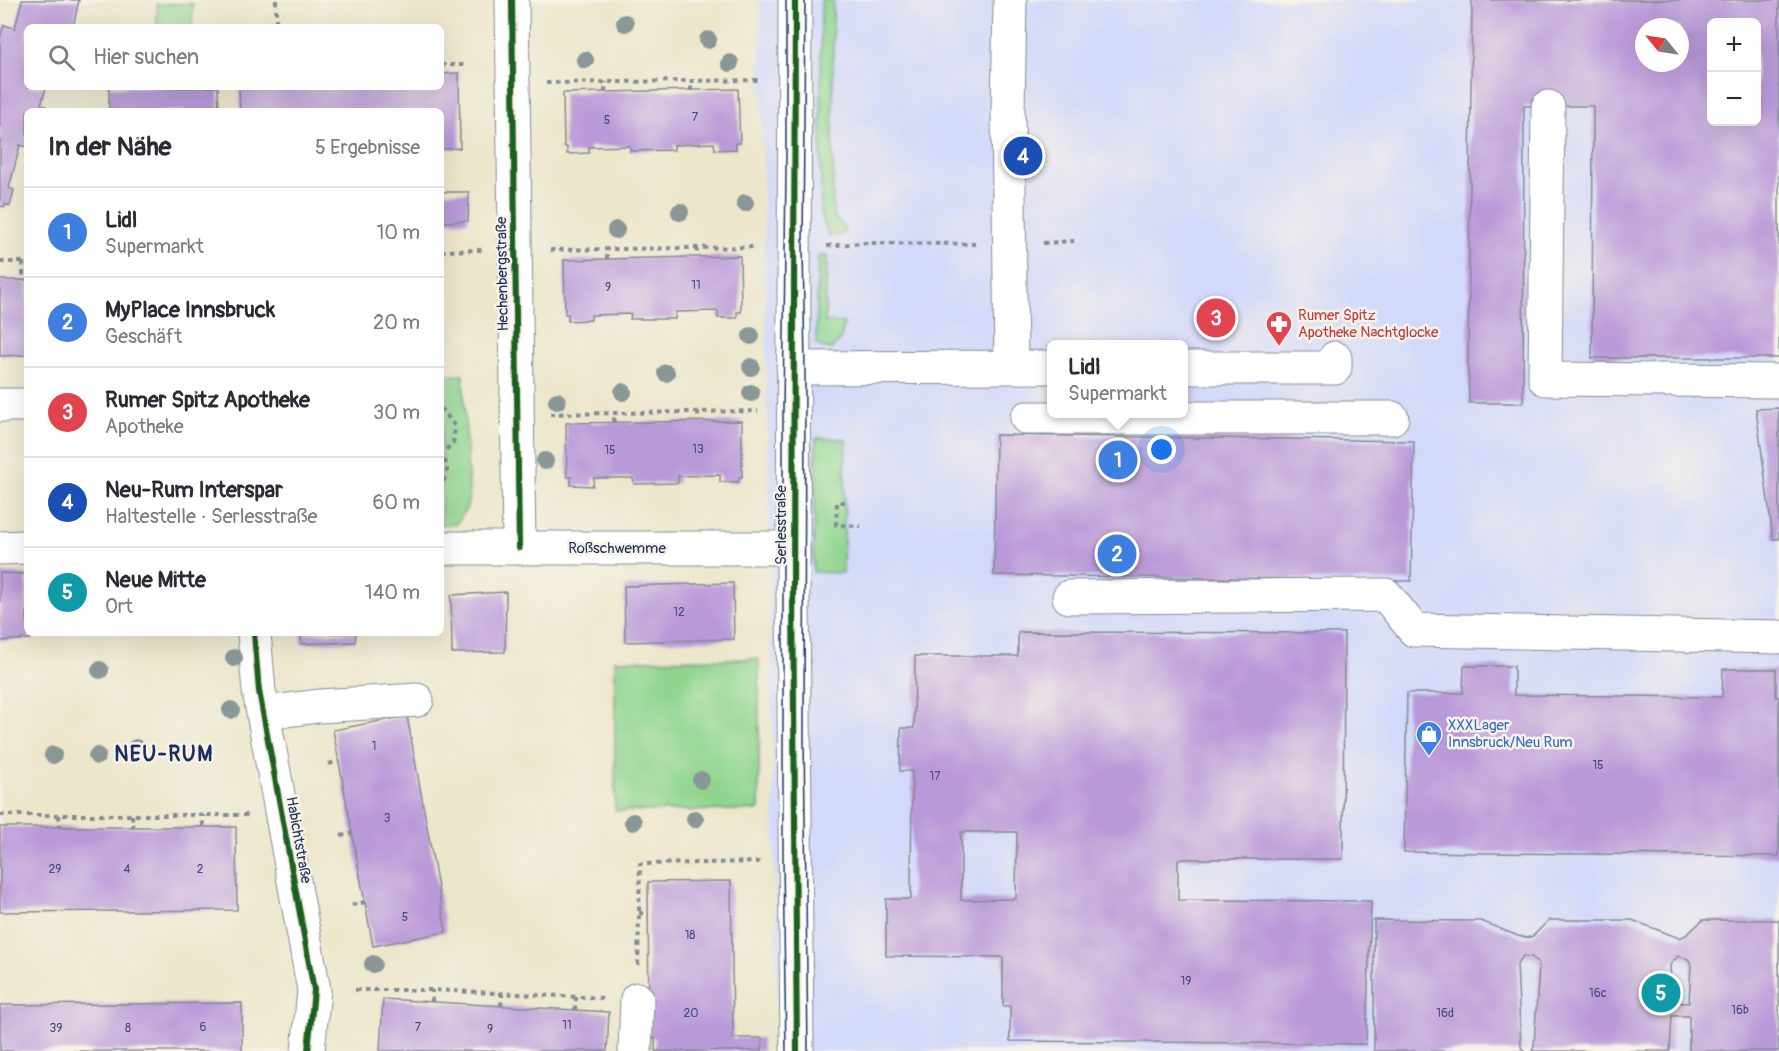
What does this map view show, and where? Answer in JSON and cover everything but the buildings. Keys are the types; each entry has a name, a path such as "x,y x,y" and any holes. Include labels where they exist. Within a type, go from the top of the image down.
{"street":[{"name":"Hechenbergstraße","path":"512,0 519,548"},
{"name":"Serlesstraße","path":"795,0 793,548 797,1051"},
{"path":"1010,0 1008,112 1011,367"},
{"path":"1548,107 1545,379 1779,381"},
{"path":"1188,368 1335,368 1335,358"},
{"path":"794,368 1047,367"},
{"path":"0,405 24,405"},
{"path":"1027,418 1392,418"},
{"path":"0,548 24,547"},
{"name":"Roßschwemme","path":"444,548 793,548"},
{"path":"1069,597 1386,595 1414,630 1779,637"},
{"name":"Habichtstraße","path":"254,636 259,691 314,990 308,1051"},
{"path":"263,713 319,706 417,700"},
{"path":"635,1051 637,999"}],"path":[{"path":"276,0 276,24"},
{"path":"444,65 464,65"},
{"path":"512,83 764,80"},
{"path":"691,81 691,91"},
{"path":"605,92 606,82"},
{"path":"826,246 860,243 1011,245 1074,241"},
{"path":"444,251 758,247"},
{"path":"697,248 697,257"},
{"path":"607,249 607,259"},
{"path":"0,262 24,262"},
{"path":"23,280 24,271"},
{"path":"516,415 794,410"},
{"path":"444,412 455,426 453,443 444,451"},
{"path":"698,412 698,422"},
{"path":"614,413 614,422"},
{"path":"444,459 448,472 444,480"},
{"path":"845,502 837,502 836,525 861,526"},
{"path":"329,764 339,761"},
{"path":"0,815 282,815"},
{"path":"59,815 60,827"},
{"path":"132,815 133,827"},
{"path":"203,815 203,826"},
{"path":"341,836 352,833"},
{"path":"355,990 432,990 637,999 640,864 794,861"},
{"path":"352,905 365,902"},
{"path":"639,913 649,914"},
{"path":"432,990 432,1002"},
{"path":"501,1006 502,994"},
{"path":"575,1010 576,997"}],"shaded area":[{"path":"760,0 1779,0 1779,1051 778,1051"}],"green space":[{"path":"821,0 833,0 833,215 844,228 842,235 829,236 821,214"},
{"path":"157,4 193,4 192,24 157,24"},
{"path":"818,256 827,256 825,322 844,323 837,344 831,349 821,347 816,343"},
{"path":"463,375 469,497 466,509 457,523 444,524 444,376"},
{"path":"816,438 846,439 843,573 813,572"},
{"path":"759,659 759,810 615,811 615,660"}],"tram line":[{"path":"786,0 783,411 783,862 786,1051"},
{"path":"805,0 804,738 808,1051"}],"cycle path":[{"path":"512,0 519,548"},
{"path":"795,0 793,593 797,1051"},
{"path":"254,636 259,691 314,990 308,1051"}],"place":[{"name":"Neu-Rum Interspar","path":"1023,156"},
{"name":"Rumer Spitz Apotheke","path":"1216,318"},
{"name":"Rumer Spitz Apotheke Nachtglocke","path":"1279,347"},
{"name":"Lidl","path":"1118,460"},
{"name":"MyPlace Innsbruck","path":"1117,554"},
{"name":"XXXLager Innsbruck/Neu Rum","path":"1429,757"},
{"name":"Neue Mitte","path":"1661,993"}],"district":[{"name":"NEU-RUM","path":"164,754"}]}
